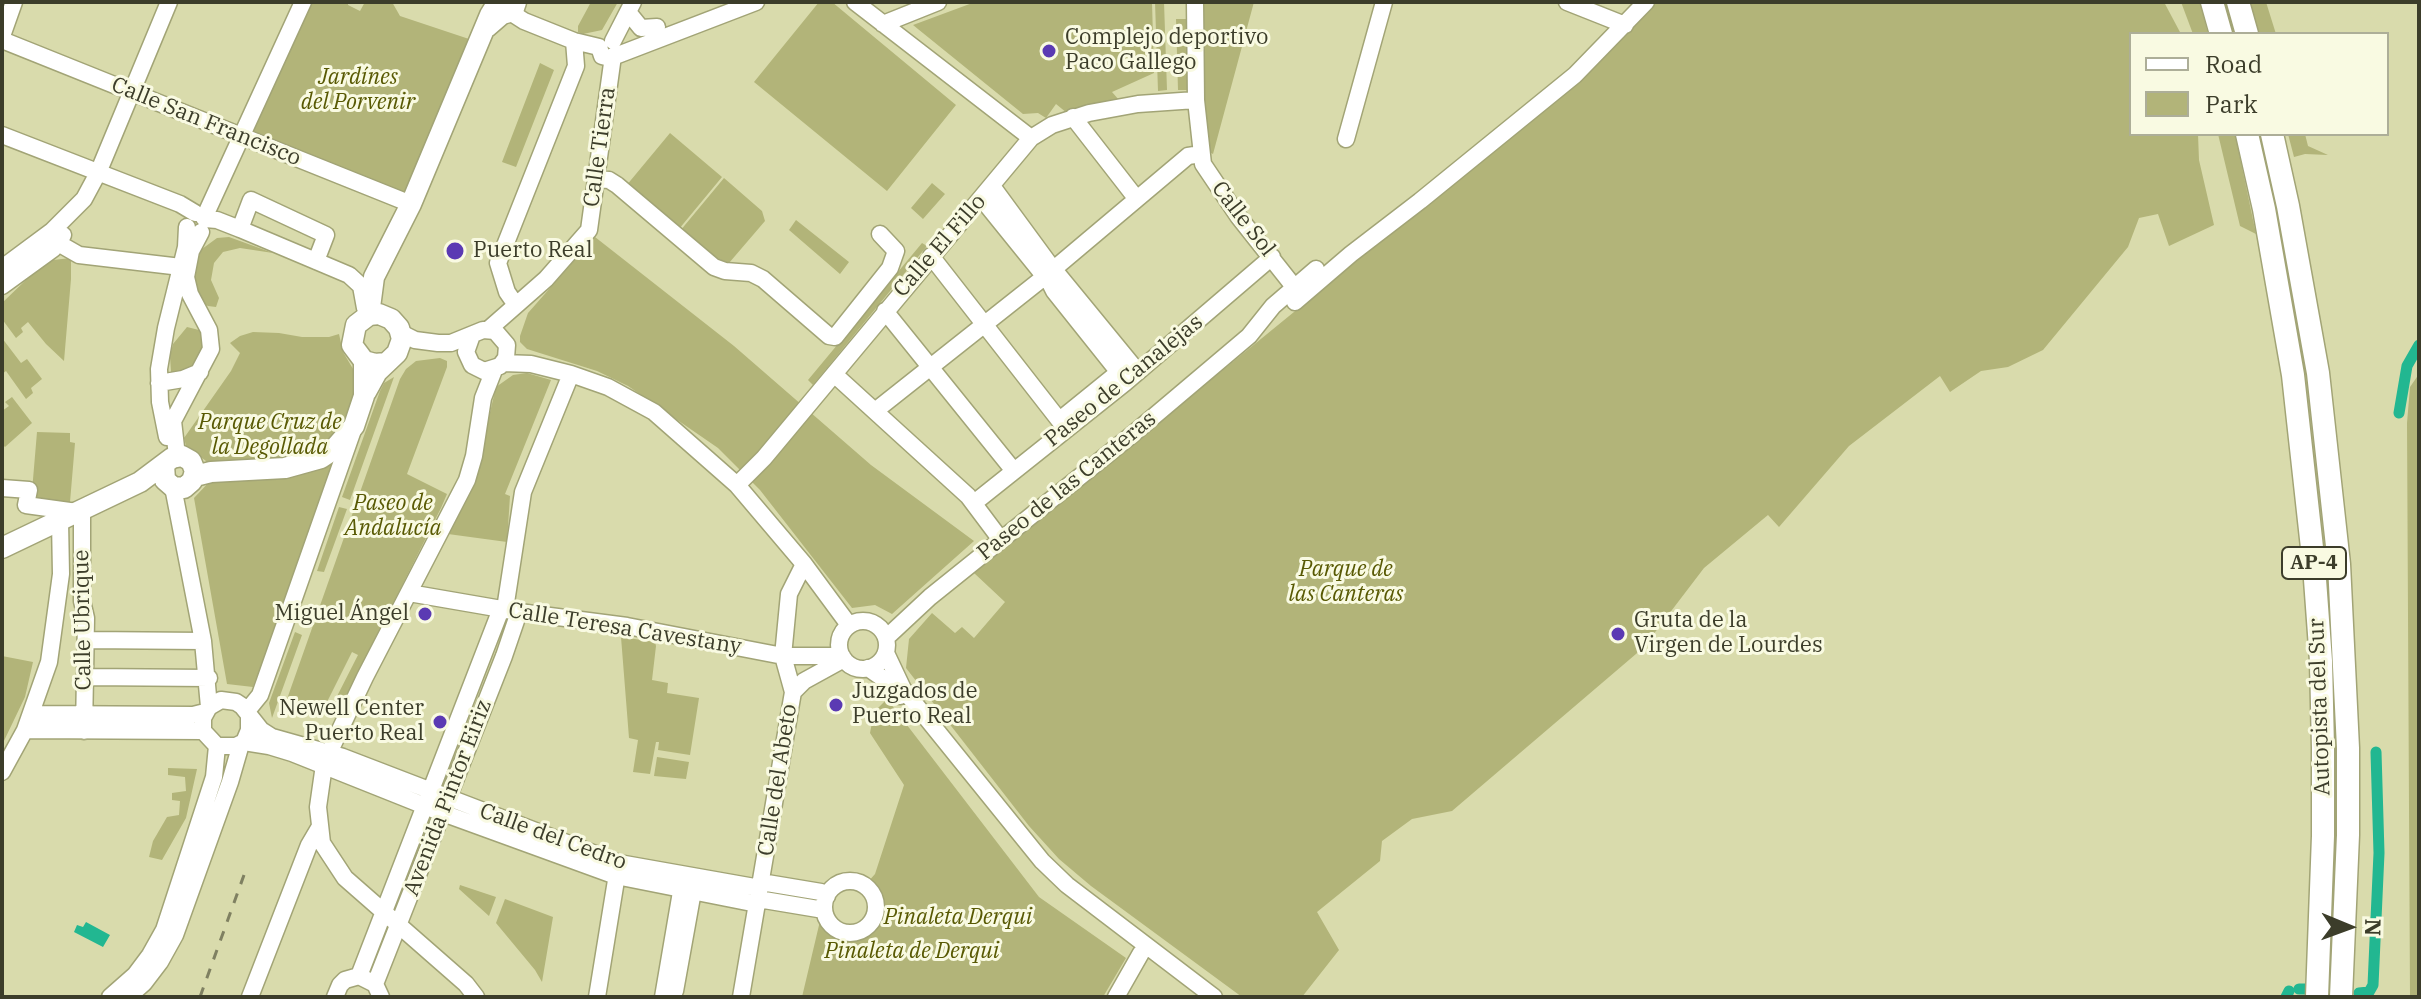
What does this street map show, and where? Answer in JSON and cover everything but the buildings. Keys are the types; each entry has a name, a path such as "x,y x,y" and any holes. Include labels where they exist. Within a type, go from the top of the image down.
{"highway":[{"path":"2212,2 2220,32"},
{"path":"2238,2 2246,32"},
{"name":"Autopista del Sur","path":"2247,136 2264,209 2293,375 2314,566 2323,748 2317,997"},
{"name":"Autopista del Sur","path":"2272,136 2318,373 2339,564 2348,748 2348,835 2341,997"}],"main road":[{"path":"373,317 381,282 380,267 411,204 487,27 508,6"},
{"path":"2,548 140,482 308,463 333,450 354,426 364,396 390,360 401,344 401,333 396,323 373,317 356,325 352,338 355,352 364,361 375,364 390,360"},
{"path":"364,361 364,396"}],"street":[{"path":"2,38 14,2"},
{"path":"2,286 58,243 82,203 98,173 169,2"},
{"path":"181,475 160,402 159,383 166,328 181,267 303,2"},
{"path":"611,48 724,2"},
{"path":"508,6 524,21 574,41 611,48 756,2"},
{"path":"855,2 1031,138"},
{"path":"883,24 938,2"},
{"name":"Calle Sol","path":"1195,2 1196,100 1201,154 1213,181 1295,288"},
{"path":"1346,139 1384,2"},
{"path":"1567,2 1625,25"},
{"path":"1274,313 1291,298 1295,288 1306,287 1321,273 1351,254 1575,75 1646,2"},
{"path":"630,7 641,28 657,27"},
{"name":"Calle Tierra","path":"480,332 546,279 589,230 611,48 630,7"},
{"name":"Calle San Francisco","path":"2,38 411,204"},
{"path":"476,997 466,984 345,878 322,843 319,792 327,760 365,677 467,480 474,456 486,365 506,343 516,305 507,292 498,263 576,66 574,41"},
{"name":"Calle El Fillo","path":"737,485 764,458 1031,138 1073,117 1138,104 1196,100"},
{"path":"1073,117 1136,198"},
{"path":"2,135 180,204 197,227"},
{"path":"875,411 1049,273 1188,156 1201,154"},
{"path":"596,179 609,180 617,185 714,267 751,273 763,279 829,336 835,337 890,268 896,251 880,234"},
{"path":"987,192 1126,371"},
{"path":"240,229 251,200 326,235 316,261"},
{"path":"2,268 52,231 82,203"},
{"path":"197,227 240,229 349,275 363,290 373,317"},
{"path":"197,227 186,277 190,294 211,337 211,349 173,421 212,706 203,731"},
{"path":"58,243 79,255 181,267"},
{"path":"931,256 1062,425"},
{"path":"1274,313 1276,262 1321,273"},
{"name":"Paseo de Canalejas","path":"971,499 1126,371 1276,262"},
{"path":"349,275 364,276 380,267"},
{"name":"Paseo de las Canteras","path":"886,646 930,597 1133,434 1321,273"},
{"path":"885,311 1011,467"},
{"path":"480,332 466,345 486,365"},
{"path":"401,333 415,340 438,343 451,343 480,332 501,335 531,364"},
{"path":"390,360 413,348 430,347 486,365 531,364 608,387 654,412 737,485 804,564 849,625"},
{"path":"159,383 200,372"},
{"name":"Avenida Pintor Eiriz","path":"372,986 385,913 504,656 523,492 571,374"},
{"path":"834,374 971,499 1001,540"},
{"path":"128,997 152,972 175,935 249,730 248,714 260,695 354,426"},
{"path":"2,488 29,490 26,505 73,514"},
{"name":"Calle Ubrique","path":"2,772 32,714 49,662 73,514"},
{"name":"Calle Ubrique","path":"73,514 82,605 86,615 84,723"},
{"path":"793,692 783,656 789,594 804,564"},
{"name":"Calle Teresa Cavestany","path":"409,593 627,626 783,656 843,657"},
{"path":"57,605 82,605"},
{"path":"886,646 876,665 855,667 843,657 840,639 849,625 856,622 871,622 878,626 886,646 903,689 1042,861 1067,885 1214,997"},
{"path":"86,640 203,641"},
{"name":"Calle del Abeto","path":"741,997 793,692 804,681 843,657"},
{"path":"868,668 894,688 1011,841 1076,904 1201,997"},
{"path":"85,677 209,678"},
{"path":"25,730 193,715 212,706 236,702 261,730 327,760"},
{"path":"32,714 84,723 203,731 217,746 229,748 242,743 269,746 327,760"},
{"path":"110,997 135,975 164,930 214,777 217,746"},
{"name":"Calle del Cedro","path":"327,760 617,870 759,893 821,892 825,903"},
{"name":"Avenida Pintor Eiriz","path":"372,986 398,925 436,802"},
{"path":"250,997 309,845 319,828"},
{"path":"597,997 617,870"},
{"path":"663,997 688,883"},
{"path":"674,997 688,883"},
{"path":"1116,997 1141,953"},
{"path":"335,997 345,980 372,986"}],"green space":[{"name":"Jardínes del Porvenir","path":"310,2 348,2 360,11 365,2 392,2 400,16 472,40 403,196 246,132"},
{"path":"591,2 618,2 602,30 583,34 578,32 578,26"},
{"path":"819,2 832,2 956,105 887,191 754,82"},
{"name":"Complejo deportivo Paco Gallego","path":"975,2 1152,2 1154,73 1112,92 1119,100 1067,113 1056,104 1046,118 1038,113 1023,114 913,25"},
{"path":"1155,2 1164,2 1167,90 1158,91"},
{"path":"1201,2 1254,2 1213,154 1207,151"},
{"name":"Parque de las Canteras","path":"1655,2 2164,2 2180,32 2129,32 2129,136 2198,136 2199,160 2214,225 2169,246 2158,214 2139,218 2128,247 2043,350 2008,367 1981,371 1950,392 1940,376 1849,446 1779,527 1768,515 1704,568 1643,648 1452,811 1412,819 1382,841 1380,861 1317,912 1339,950 1302,997 1242,997 1059,859 1029,826 906,668 909,639 932,613 955,633 962,627 974,638 1005,602 974,573 1598,64"},
{"path":"2181,2 2200,2 2208,32 2192,32"},
{"path":"2249,2 2266,2 2275,32 2258,32"},
{"path":"1176,19 1187,19 1189,90 1178,90"},
{"path":"540,63 554,70 516,167 502,162"},
{"path":"670,133 722,177 679,229 626,186"},
{"path":"2218,136 2235,136 2256,234 2240,226"},
{"path":"2289,136 2306,136 2308,146 2328,155 2305,154 2294,157"},
{"path":"724,178 762,211 765,221 729,263 709,255 680,231"},
{"path":"932,183 945,194 923,219 911,208"},
{"path":"796,220 849,262 840,274 789,230"},
{"path":"229,237 273,253 240,248 223,252 214,263 211,280 219,298 216,307 208,306 202,303 191,275 202,249 217,238"},
{"path":"595,237 734,346 871,465 974,541 892,614 875,605 852,608 760,490 718,448 628,386 597,371 527,349 520,342 520,336 528,313"},
{"path":"922,243 927,246 813,385 808,380"},
{"path":"71,258 64,361 28,322 16,338 2,319 2,303 30,276 53,260"},
{"path":"187,327 199,330 204,346 191,370 175,375 171,372 173,344"},
{"name":"Parque Cruz de la Degollada","path":"253,332 302,337 339,334 343,352 359,379 310,535 253,687 227,684 194,498 211,480 206,461 186,446 184,438 240,353 230,343"},
{"path":"2,338 21,363 27,359 42,379 31,388 33,393 26,399 6,371 2,374"},
{"name":"Paseo de Andalucía","path":"440,358 447,361 447,367 407,474 447,494 336,717 328,714 358,655 352,652 322,712 287,699 400,379 416,361"},
{"path":"527,373 551,380 505,494 510,496 507,542 448,534 473,484 496,387 513,375"},
{"path":"2419,374 2419,997 2410,997 2407,423 2410,387"},
{"path":"394,377 350,500 342,497 380,391 384,383"},
{"path":"12,397 32,423 5,447 2,444 2,411 9,406 5,402"},
{"path":"37,432 70,433 70,442 75,443 70,502 60,507 31,503"},
{"path":"339,507 347,509 324,572 317,571"},
{"path":"295,632 302,635 272,718 269,703"},
{"path":"621,637 655,642 652,680 668,683 667,693 699,698 690,755 658,750 659,742 656,742 650,774 633,772 638,740 629,738"},
{"path":"2,656 33,662 25,697 2,745"},
{"name":"Pinaleta Derqui","path":"887,699 1039,897 1126,958 1103,997 802,997 820,921 845,937 875,922 878,917 881,905 867,883 875,874 904,785 870,733 874,712"},
{"path":"657,757 689,762 686,779 654,776"},
{"path":"168,768 197,769 186,818 162,860 149,857 153,841 167,817 179,815 180,801 172,800 172,793 186,791 185,777 168,775"},
{"path":"460,885 496,897 489,916 459,889"},
{"path":"505,899 553,917 542,982 496,923"}],"shaded area":[{"path":"86,922 110,935 103,947 74,932 77,925 83,927"}],"waterway":[{"path":"2399,413 2407,366 2419,345"},
{"path":"2359,993 2369,992 2373,985 2379,853 2376,752"},
{"path":"2299,989 2306,989"},
{"path":"2286,997 2289,991"}],"railway":[{"path":"200,997 244,875"}],"place":[{"name":"Complejo deportivo Paco Gallego","path":"1049,51"},
{"name":"Puerto Real","path":"455,251"},
{"name":"Miguel Ángel","path":"425,614"},
{"name":"Gruta de la Virgen de Lourdes","path":"1618,634"},
{"name":"Juzgados de Puerto Real","path":"836,705"},
{"name":"Newell Center Puerto Real","path":"440,722"}],"park label":[{"name":"Pinaleta de Derqui","path":"912,952"}]}
